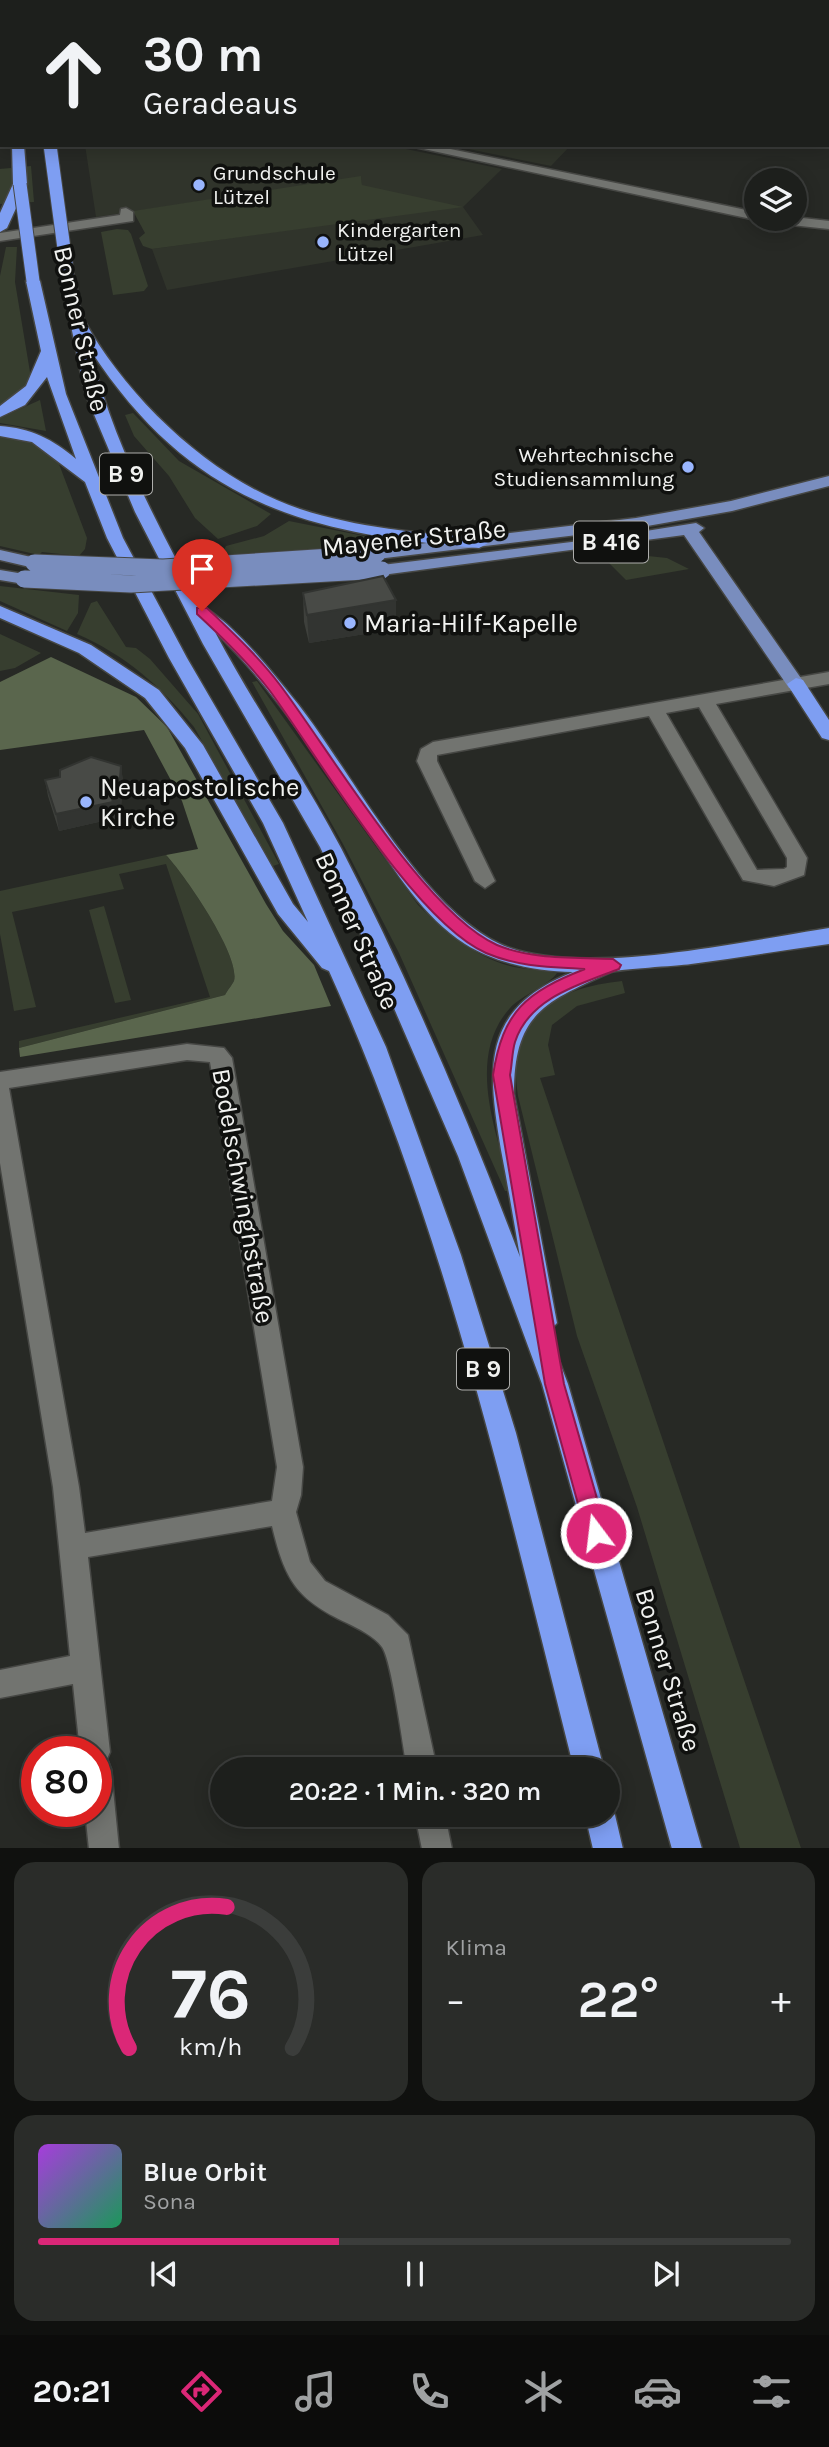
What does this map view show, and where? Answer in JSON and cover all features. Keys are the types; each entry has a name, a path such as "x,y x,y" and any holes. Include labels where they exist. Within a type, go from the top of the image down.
{"highway":[{"name":"Bonner Straße","path":"18,147 20,184 33,281 58,394 115,538 273,823 375,1047 449,1255 503,1433 586,1757"},
{"name":"Bonner Straße","path":"50,147 68,278 98,407 143,512 212,644 330,847 385,962 470,1156 555,1384 687,1848"},
{"path":"0,228 20,184"},
{"path":"75,315 137,403 194,459 242,491 304,517 350,529 479,543"},
{"path":"0,412 29,397 38,383 49,350"},
{"path":"0,431 32,436 48,443 91,482"},
{"path":"190,601 214,621 274,686 406,871 458,928 490,948 527,960 613,965 829,936"},
{"path":"0,611 85,649 152,694 193,745 285,909 344,979"},
{"path":"796,684 829,734"},
{"path":"555,1384 503,1094 502,1059 513,1028 534,1002 564,984 613,965"},
{"path":"603,1827 608,1848"}],"main road":[{"name":"Mayener Straße","path":"0,555 34,563 86,568 380,562 479,543 694,514 829,481"},
{"name":"Mayener Straße","path":"0,575 24,579 131,584 583,546 688,529 829,494"},
{"path":"688,529 796,684"}],"street":[{"path":"421,147 744,214"},
{"path":"0,237 128,218 126,212"},
{"path":"807,223 829,225"},
{"path":"485,881 426,761 428,753 443,744 829,678"},
{"path":"654,709 750,875 766,879 784,878 797,870 797,858 704,700"},
{"name":"Bodelschwinghstraße","path":"0,1080 187,1052 216,1054 221,1058 290,1467 288,1495 282,1511 297,1564 306,1580 322,1596 390,1630 398,1645 420,1757"},
{"path":"0,1093 74,1546 93,1736"},
{"path":"74,1546 282,1511"},
{"path":"0,1684 87,1667"},
{"path":"102,1827 104,1848"},
{"path":"432,1827 437,1848"}],"shaded area":[{"path":"85,147 397,147 502,169 463,207 483,235 167,290 152,249 346,222 362,185 361,177 96,217"},
{"path":"459,147 569,147 551,166"}],"green space":[{"path":"31,166 34,202 0,204 0,169"},
{"path":"361,176 362,185 463,207 152,249 143,246 139,238 145,233 133,211"},
{"path":"128,230 131,234 148,286 144,291 113,295 101,232"},
{"path":"6,247 17,247 15,282 31,378 26,388 0,406 0,276"},
{"path":"40,400 46,431 0,423 0,418"},
{"path":"133,413 179,461 271,514 257,526 218,539 195,518 169,476 134,436 125,415"},
{"path":"0,434 40,447 59,464 87,538 85,549 79,556 42,552 39,555 0,546"},
{"path":"289,521 389,541 391,544 221,555 226,546 264,536"},
{"path":"648,556 667,558 689,569 626,580 606,560"},
{"path":"0,586 79,595 78,613 67,631 0,601"},
{"path":"97,601 126,647 136,648 150,659 198,714 279,864 273,866 194,727 181,712 141,673 111,652 77,634 91,603"},
{"path":"0,634 41,653 15,668 0,671"},
{"path":"51,657 136,697 167,727 266,904 283,931 314,965 331,1006 20,1057 19,1048 225,995 234,981 234,969 220,935 185,879 166,855 198,849 182,801 144,730 0,750 0,682"},
{"path":"257,681 418,905 437,923 479,954 503,964 557,973 510,1008 497,1028 489,1050 488,1097 512,1191 505,1191 399,953 343,844 252,682"},
{"path":"166,855 197,897 229,953 234,969 234,981 225,995 19,1048 19,1041 210,997 166,864 119,874 124,889 12,912 36,1007 14,1011 0,934 0,891"},
{"path":"104,906 131,1000 115,1003 89,910"},
{"path":"622,981 625,993 577,1006 552,1025 548,1045 555,1075 540,1078 801,1848 740,1848 637,1507 577,1336 518,1096 515,1065 517,1047 522,1031 532,1017 558,998 574,991"}],"building":[{"path":"383,576 396,600 307,615 303,593"},
{"path":"91,757 121,766 119,791 111,795 113,802 56,814 45,780 60,777 60,770"}],"place":[{"name":"Grundschule Lützel","path":"199,185"},
{"name":"Kindergarten Lützel","path":"323,242"},
{"name":"Wehrtechnische Studiensammlung","path":"688,467"},
{"name":"Maria-Hilf-Kapelle","path":"350,623"},
{"name":"Neuapostolische Kirche","path":"86,802"}],"route":[{"path":"202,611 242,649 274,686 406,871 458,928 490,948 527,960 613,965 564,984 534,1002 513,1028 502,1059 503,1094 514,1143 555,1384 596,1533"}]}
